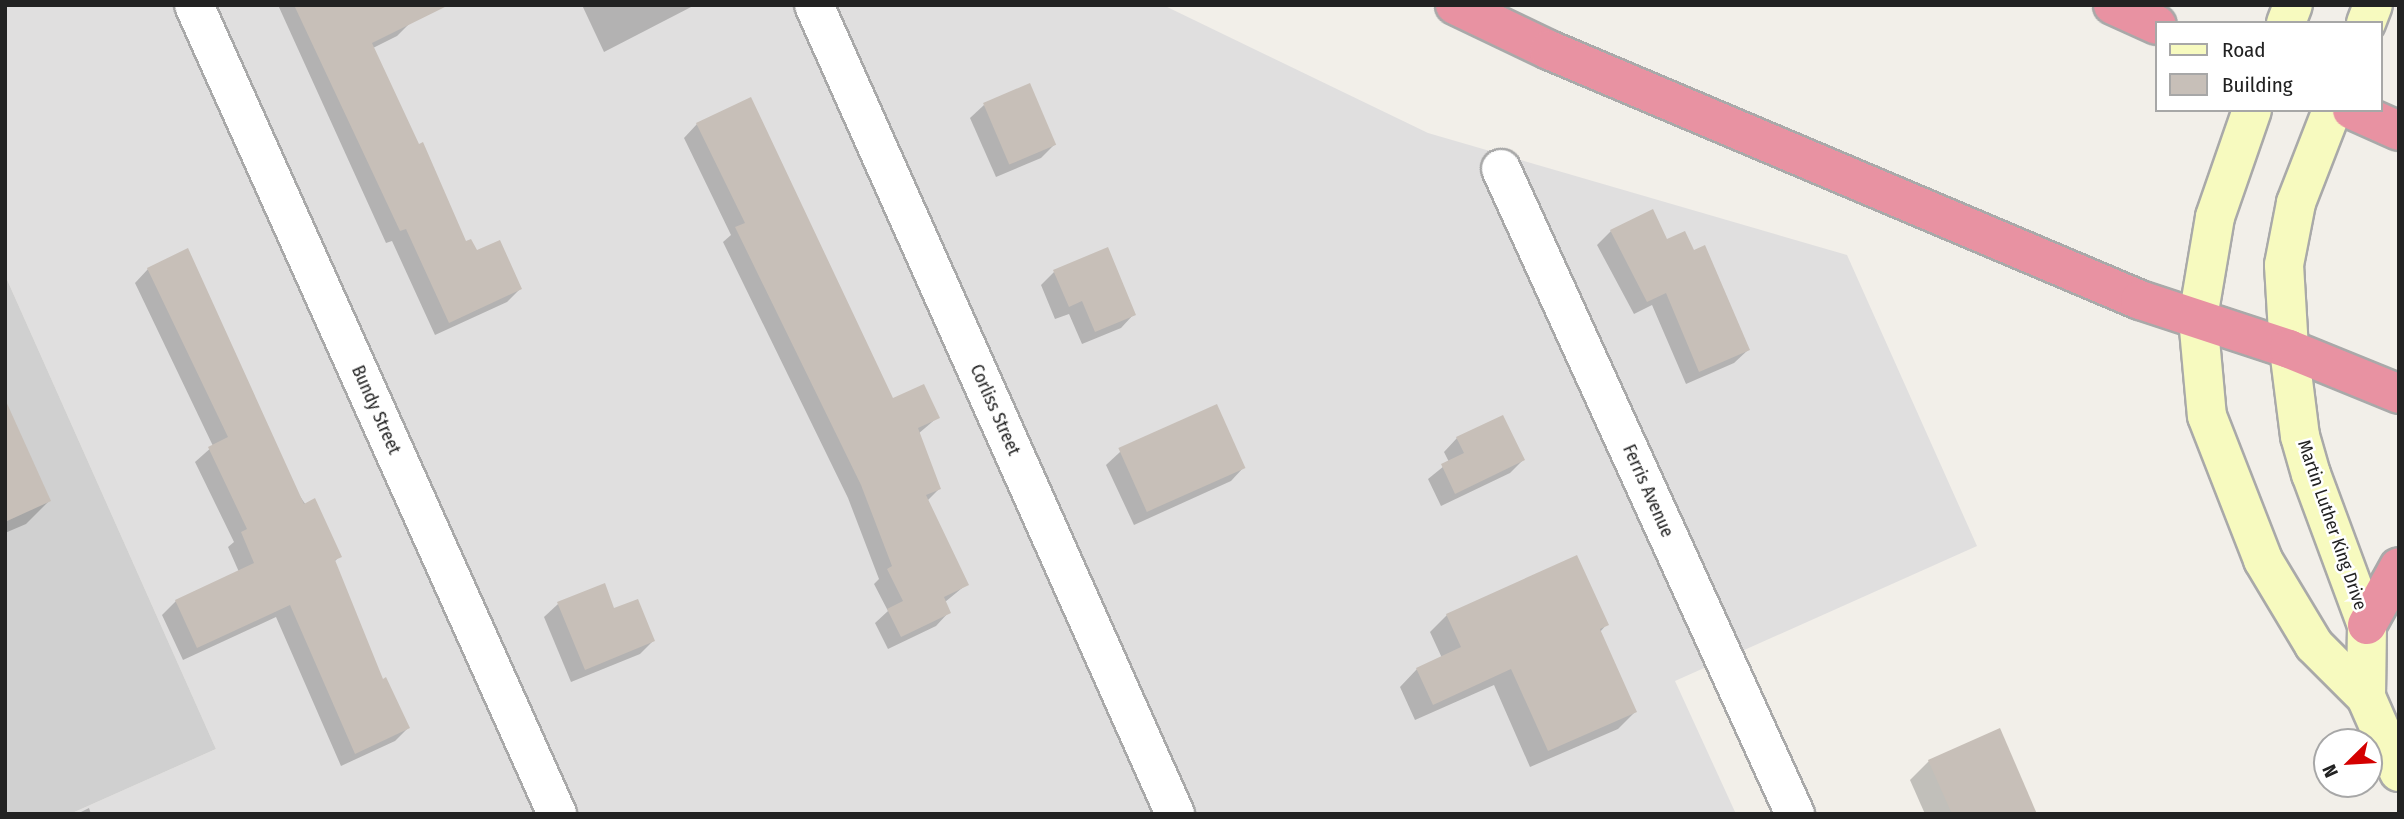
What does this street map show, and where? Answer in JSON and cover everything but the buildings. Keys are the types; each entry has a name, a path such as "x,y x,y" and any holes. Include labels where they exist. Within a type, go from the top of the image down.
{"highway":[{"path":"1455,5 1549,50 2102,284 2288,349 2399,394"},
{"path":"2113,5 2156,25"},
{"path":"2356,112 2399,131"},
{"path":"2367,625 2399,567"}],"main road":[{"name":"Martin Luther King Drive","path":"2251,112 2215,217 2198,318 2207,416 2263,560 2314,645 2366,697 2399,772"},
{"name":"Martin Luther King Drive","path":"2331,112 2296,203 2284,265 2288,349 2311,474 2367,625 2366,697"}],"street":[{"name":"Bundy Street","path":"194,5 557,814"},
{"name":"Corliss Street","path":"814,5 1175,814"},
{"name":"Ferris Avenue","path":"1501,169 1795,814"}],"shaded area":[{"path":"5,5 1163,5 1428,133 1847,255 1977,546 1675,681 1736,814 70,814 216,749 5,275"},
{"path":"5,275 216,749 70,814 5,814"}]}
